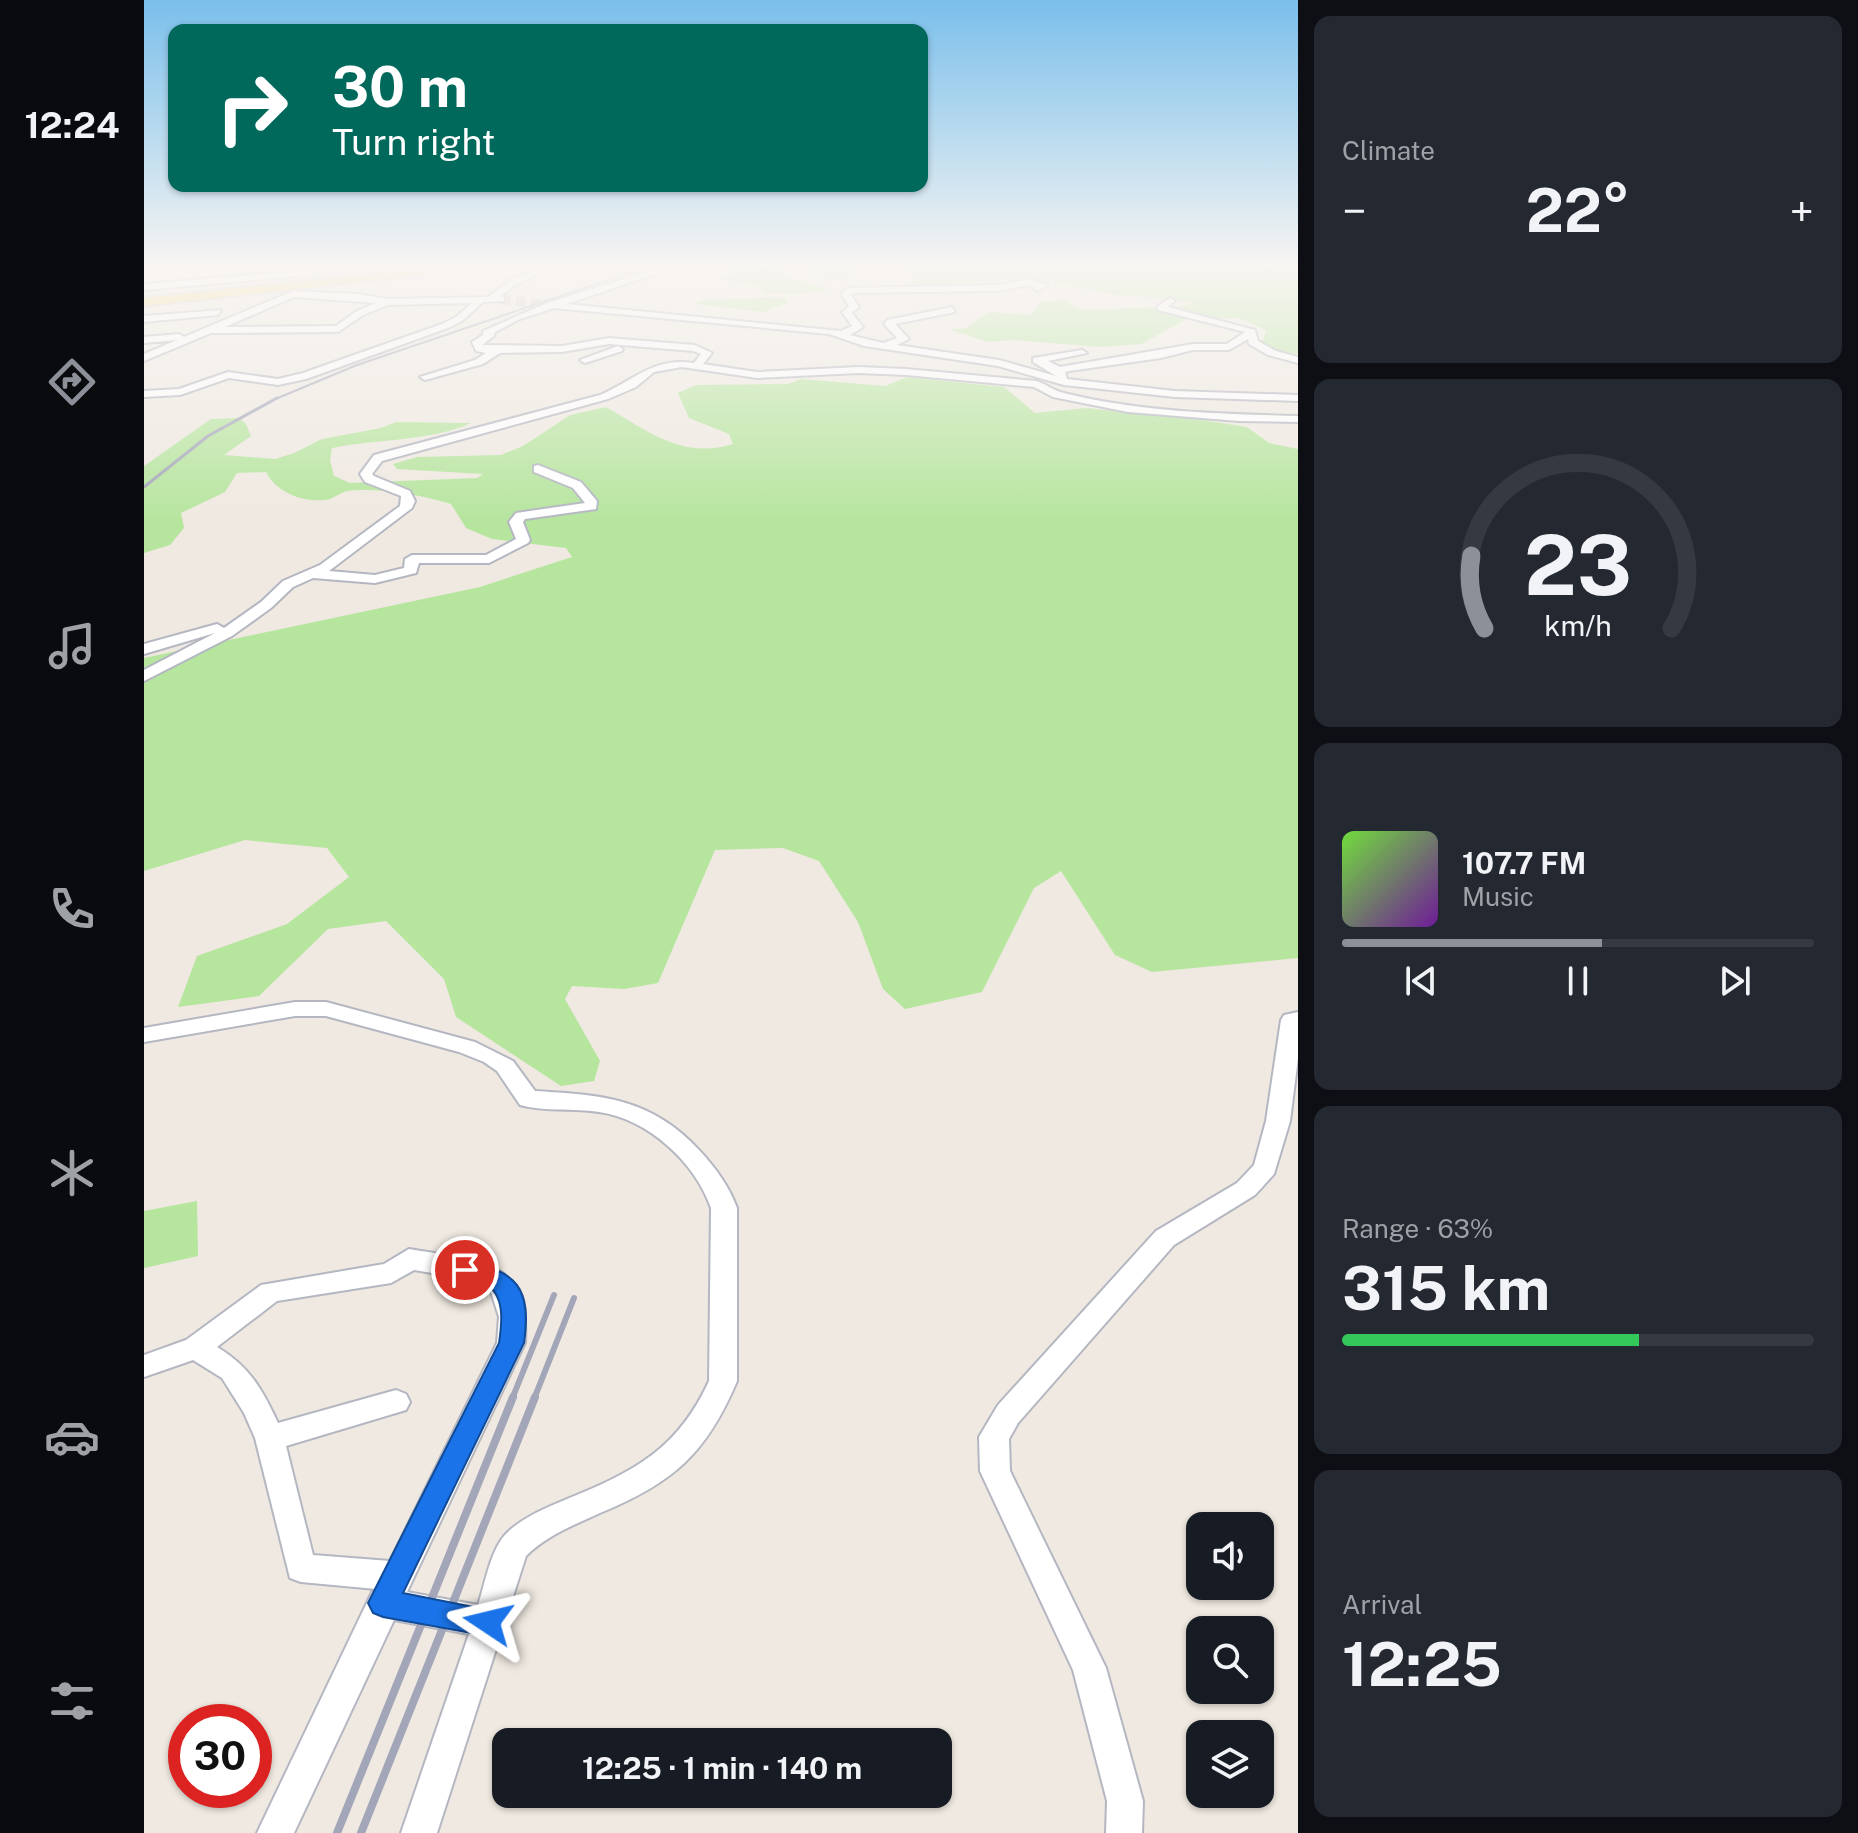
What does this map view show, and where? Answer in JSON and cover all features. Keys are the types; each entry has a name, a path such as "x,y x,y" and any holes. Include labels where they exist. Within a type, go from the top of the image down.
{"street":[{"path":"144,394 180,392 228,375 278,382 306,376 374,352"},
{"path":"425,377 479,362 495,352"},
{"path":"585,360 615,352"},
{"path":"697,365 706,352"},
{"path":"921,352 999,363 1038,380 1057,395 1092,404 1185,414 1298,419"},
{"path":"1094,352 1037,360 1059,375 1175,394 1298,398"},
{"path":"144,676 227,633 288,584 325,568 406,508 409,501 406,494 369,479 366,474 378,458 616,393 651,369 697,365 757,375 875,370 1038,380 1114,355 1161,355 1175,352"},
{"path":"1274,352 1298,360"},
{"path":"311,574 382,578 411,570 412,559 489,559 523,540 516,522 521,516 591,506 591,501 577,485 538,469"},
{"path":"144,649 200,634 254,613"},
{"path":"144,1035 295,1009 326,1009 467,1047 492,1057 505,1066 528,1099 609,1104 638,1113 675,1137 718,1188 724,1208 723,1381 700,1431 680,1453 625,1490 527,1533 513,1548 419,1833"},
{"path":"1124,1833 1125,1801 1089,1668 995,1471 994,1437 1008,1414 1165,1238 1246,1189 1265,1168 1278,1121 1292,1020 1298,1019"},
{"path":"144,1366 196,1348 270,1292 391,1273 409,1259 493,1276 511,1296 515,1320 511,1343 275,1833"},
{"path":"196,1348 232,1370 256,1407 270,1438 301,1568 390,1590 488,1622"},
{"path":"270,1438 396,1402"}],"green space":[{"path":"907,377 1004,387 1035,413 1086,408 1247,427 1269,443 1298,449 1298,958 1152,972 1115,955 1061,871 1034,888 982,992 905,1009 883,989 858,922 819,861 783,848 715,850 658,983 624,989 572,986 565,999 600,1061 594,1081 561,1086 456,1017 444,979 386,921 328,929 259,996 178,1007 197,956 287,924 349,877 327,848 245,840 144,871 144,658 480,587 572,557 566,548 492,539 466,528 451,504 372,490 347,491 327,500 307,499 283,490 266,472 237,473 225,492 181,513 184,528 170,545 144,553 144,466 211,419 239,418 246,424 251,436 224,455 275,459 322,439 381,428 396,422 471,423 439,433 332,448 330,460 334,476 350,483 477,478 483,474 397,469 393,464 417,457 501,455 523,446 570,415 606,407 666,440 682,446 715,448 733,444 729,434 689,418 678,393 696,385 788,384 801,379 885,386"},
{"path":"197,1201 198,1256 144,1268 144,1211"}],"railway":[{"path":"275,399 397,352"},
{"path":"144,487 208,436 275,399"},
{"path":"512,1399 554,1295"},
{"path":"534,1399 574,1298"},
{"path":"337,1833 513,1397"},
{"path":"361,1833 535,1397"}],"route":[{"path":"465,1270 493,1276 511,1296 515,1320 511,1343 383,1603 488,1622"}]}
